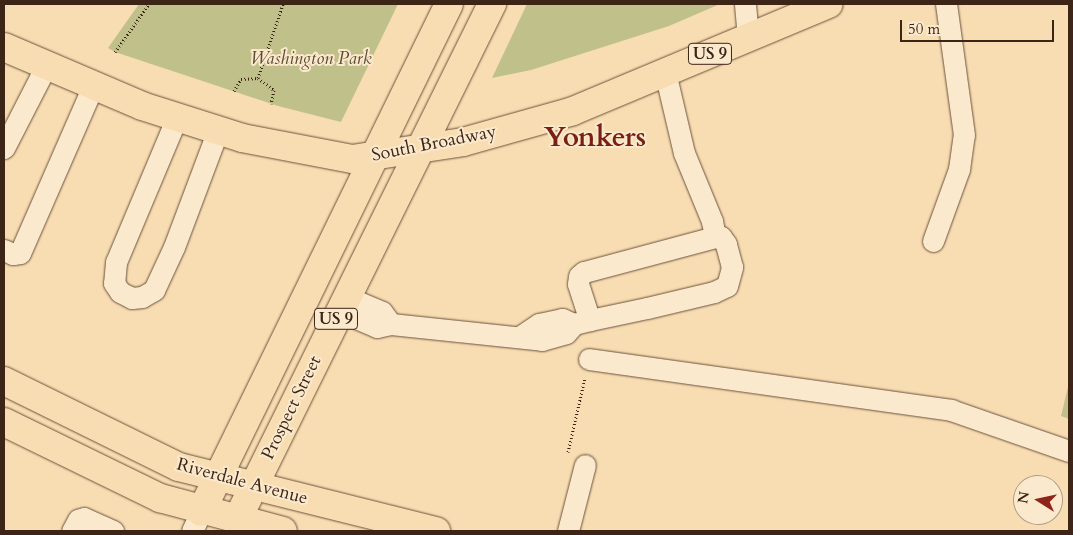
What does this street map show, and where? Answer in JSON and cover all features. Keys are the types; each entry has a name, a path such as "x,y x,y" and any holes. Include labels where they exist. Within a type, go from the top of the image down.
{"main road":[{"name":"Prospect Street","path":"197,522 449,4"},
{"name":"Prospect Street","path":"234,526 492,4"},
{"name":"South Broadway","path":"4,47 93,86 177,118 218,130 332,157 374,157 419,151 463,142 573,110 829,4"},
{"name":"Riverdale Avenue","path":"4,381 179,467 218,479 436,531"},
{"name":"Riverdale Avenue","path":"4,422 160,498 197,522 283,531"}],"street":[{"path":"745,4 748,38"},
{"path":"933,241 959,169 964,135 946,4"},
{"path":"4,148 46,66"},
{"path":"665,72 684,153 712,221 710,239"},
{"path":"4,250 13,254 20,253 93,86"},
{"path":"177,118 116,262 114,283 120,292 132,298 142,297 154,290 174,247 218,130"},
{"path":"344,304 377,327 391,324 521,336 542,340 566,333 582,322 727,286 732,267 726,244 721,237 710,239 584,272 579,276 578,284 582,322"},
{"path":"589,359 951,410 1069,451"},
{"path":"568,531 576,460"},
{"path":"72,531 78,520 84,518 113,531"}],"path":[{"path":"115,52 149,4"},
{"path":"258,78 283,4"},
{"path":"234,91 241,79 258,78 274,90 271,104"},
{"path":"576,460 589,359"}],"green space":[{"name":"Washington Park","path":"139,4 398,4 341,122 278,106 115,52 108,48"},
{"path":"527,4 720,4 669,26 531,70 492,78"},
{"path":"1069,383 1069,419 1061,416"}],"district":[{"name":"Yonkers","path":"595,137"}]}
